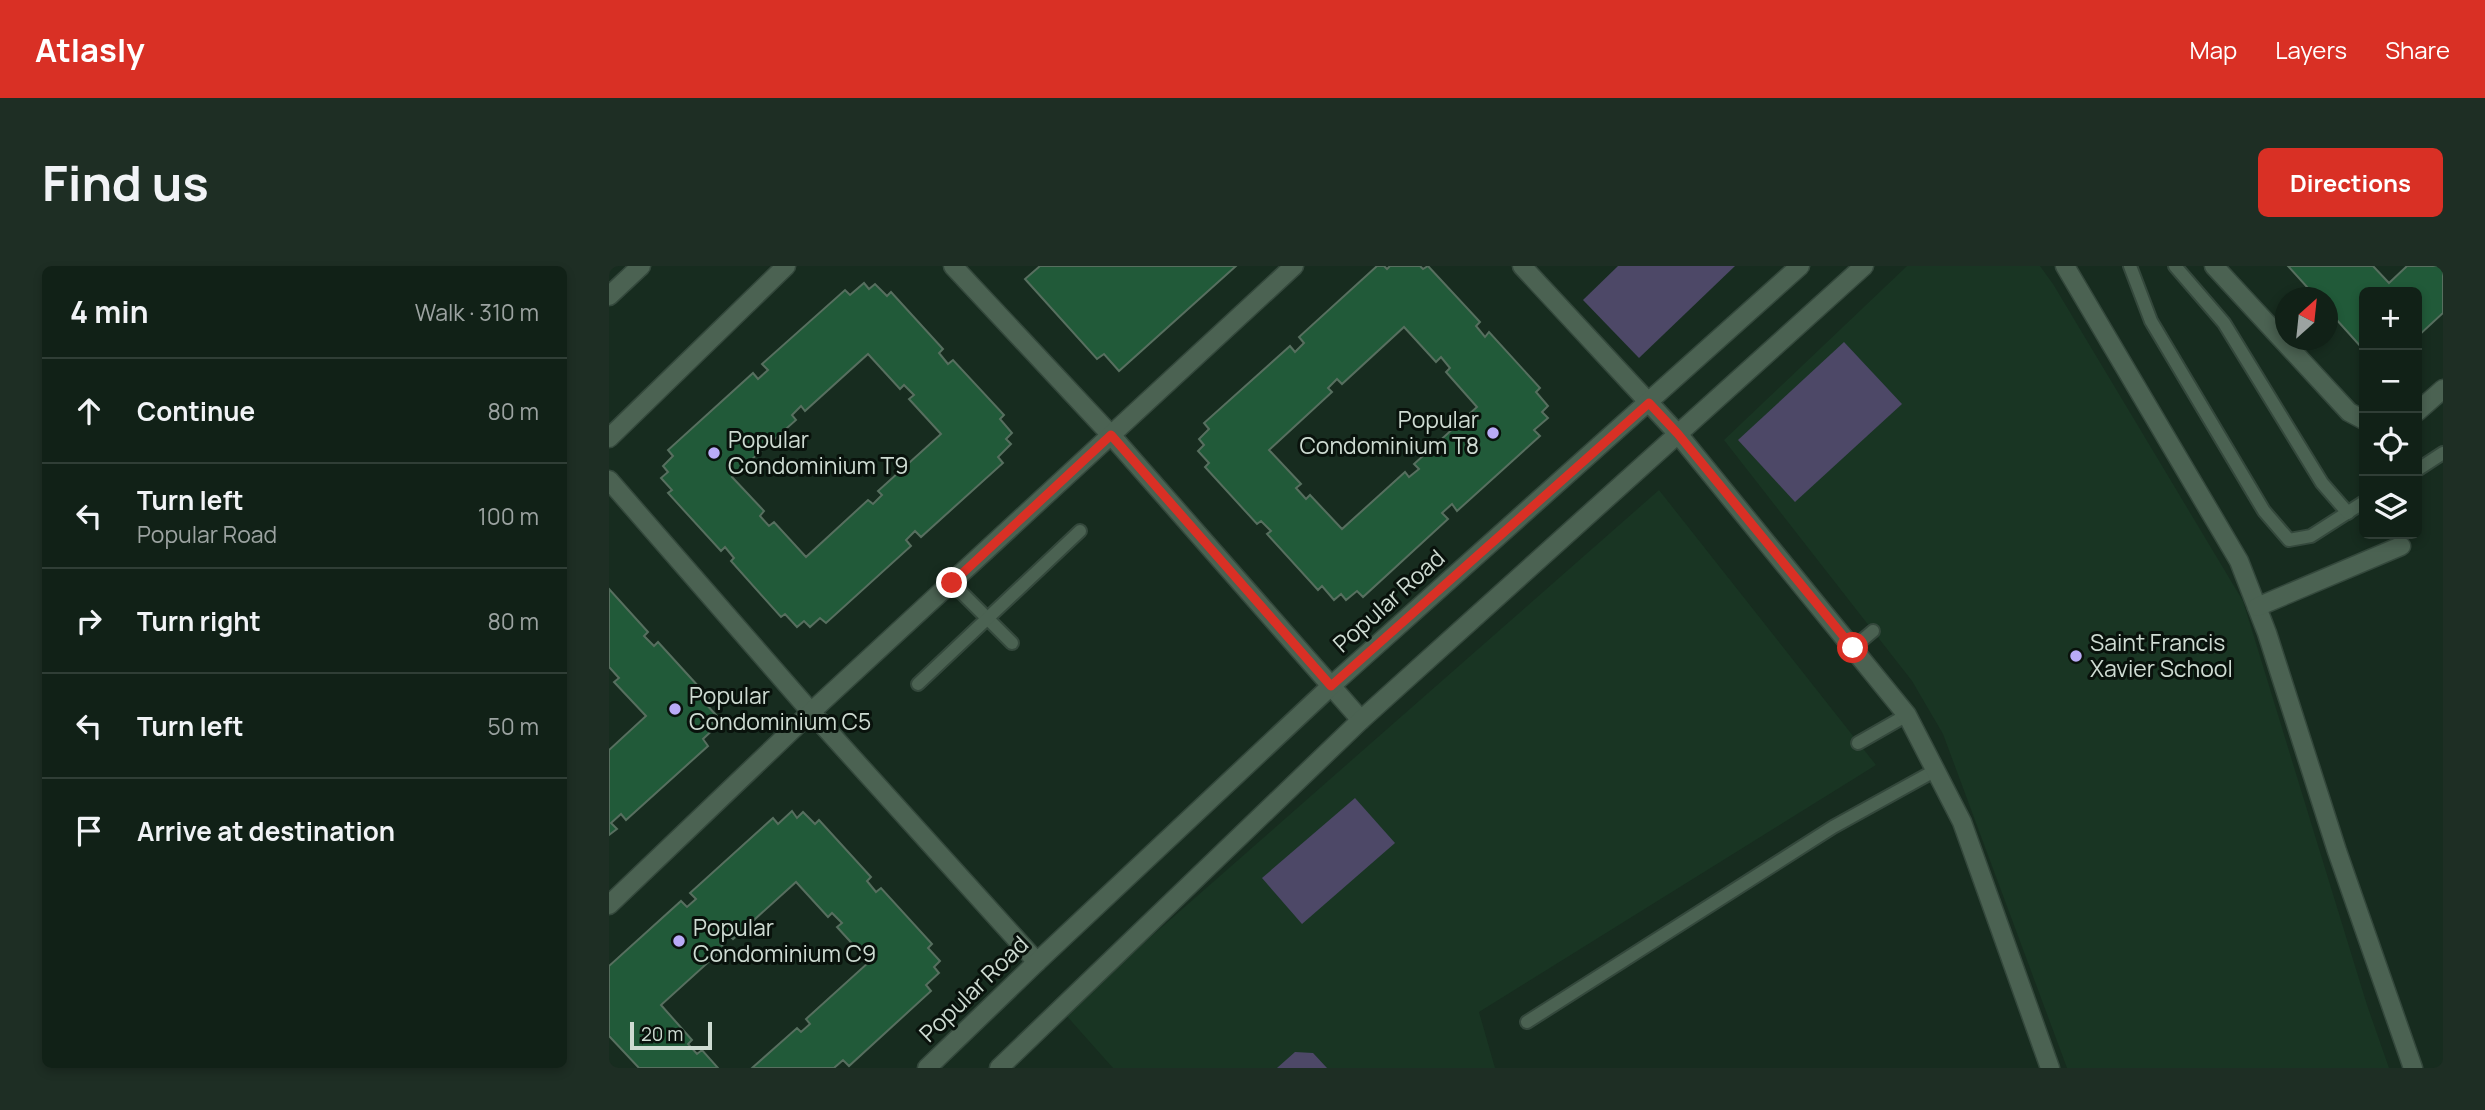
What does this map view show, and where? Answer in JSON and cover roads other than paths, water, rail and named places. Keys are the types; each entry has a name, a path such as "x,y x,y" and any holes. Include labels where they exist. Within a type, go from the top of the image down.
{"street":[{"path":"609,296 641,266"},
{"path":"609,438 786,266"},
{"path":"953,266 1111,435 1361,720"},
{"path":"609,905 811,712 1294,266"},
{"path":"1522,266 1678,434 1907,715 1962,822 2050,1068"},
{"name":"Popular Road","path":"927,1068 1331,686 1800,266"},
{"path":"999,1068 1361,720 1864,266"},
{"path":"2065,266 2239,561 2267,632 2337,851 2413,1068"},
{"path":"2214,266 2349,412 2359,417"},
{"path":"2422,408 2443,389"},
{"path":"609,480 811,712 1037,962"},
{"path":"2257,607 2401,546"}],"lane":[{"path":"2130,266 2151,321 2265,511 2289,540 2311,536 2359,505"},
{"path":"2175,266 2224,323 2322,482 2348,513"},
{"path":"2422,467 2443,453"},
{"path":"918,684 1080,531"},
{"path":"952,583 1012,643"},
{"path":"1853,648 1873,631"},
{"path":"1858,743 1907,715"},
{"path":"1527,1021 1833,827 1935,770"}],"place":[{"name":"Popular Condominium T8","path":"1493,433"},
{"name":"Popular Condominium T9","path":"714,453"},
{"name":"Saint Francis Xavier School","path":"2076,656"},
{"name":"Popular Condominium C5","path":"675,709"},
{"name":"Popular Condominium C9","path":"679,941"}]}
